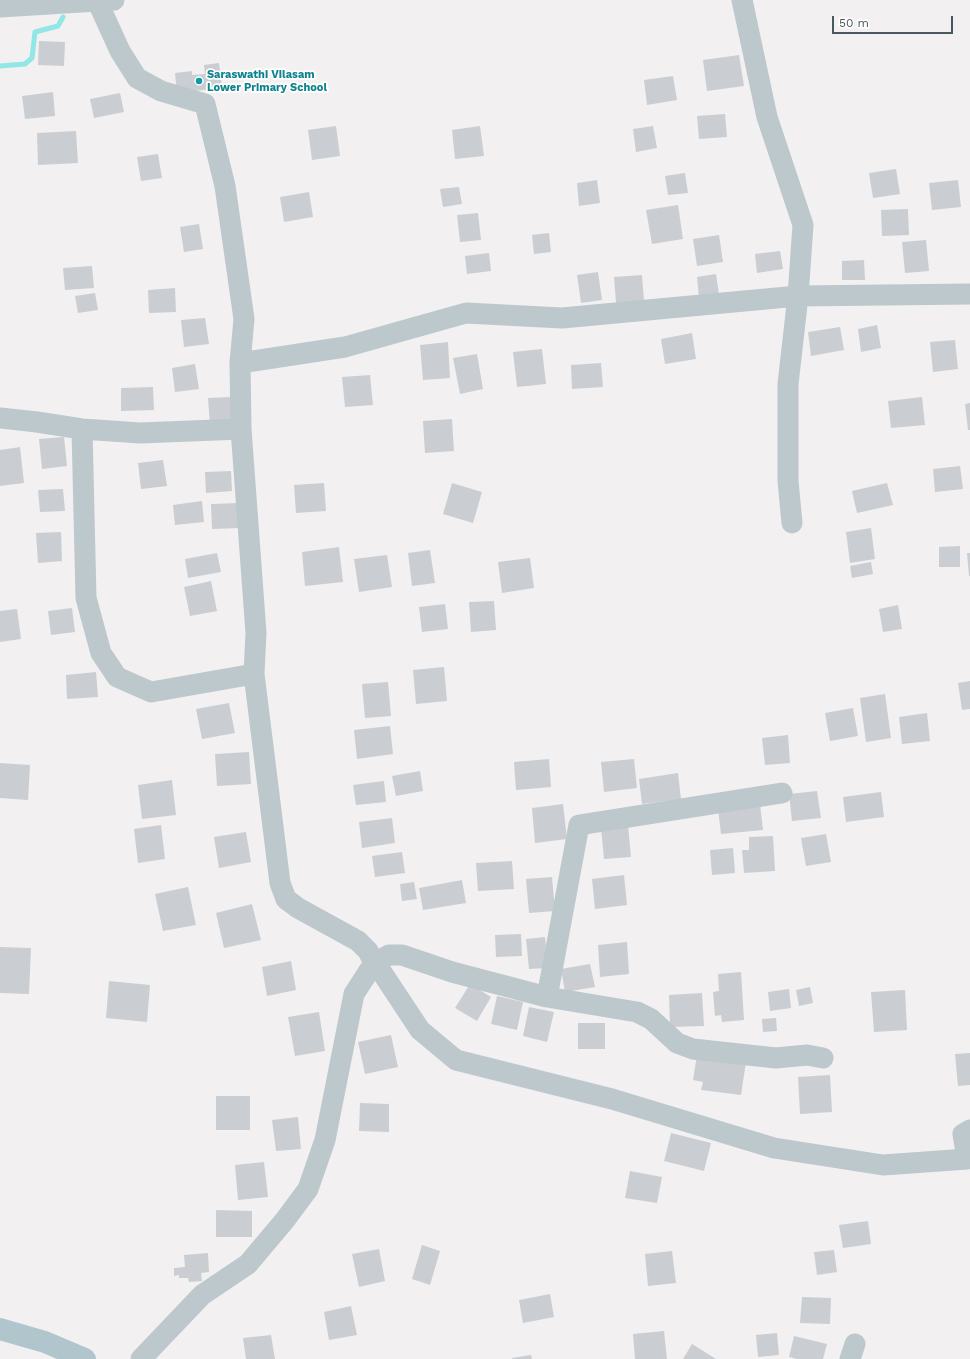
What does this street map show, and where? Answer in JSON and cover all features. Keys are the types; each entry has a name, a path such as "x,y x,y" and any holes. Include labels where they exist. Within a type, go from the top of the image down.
{"main road":[{"path":"0,1328 45,1342 85,1359"}],"street":[{"path":"742,0 767,117 803,225 798,296 788,384 788,481 792,523"},
{"path":"0,7 104,1"},
{"path":"104,1 100,7 120,51 137,78 162,92 205,104 225,186 244,319 240,362 241,429 256,633 254,674 280,883 286,899 298,908 358,940 368,951 374,963 381,971 420,1030 456,1060 612,1099 774,1148 883,1165 968,1158 963,1134 970,1130"},
{"path":"240,362 345,347 466,313 562,318 798,296 970,294"},
{"path":"0,418 82,429 140,433 241,429"},
{"path":"82,429 86,598 102,653 117,677 151,692 254,674"},
{"path":"547,996 579,825 782,793"},
{"path":"141,1359 202,1295 248,1264 285,1220 308,1189 325,1140 354,994 374,963 389,955 402,955 452,972 547,996 637,1012 651,1019 677,1043 693,1049 776,1058 806,1054 823,1058"}],"building":[{"path":"39,41 65,42 64,66 38,65"},
{"path":"739,55 744,86 707,91 703,60"},
{"name":"Saraswathi Vilasam Lower Primary School","path":"219,63 222,88 177,93 175,73 192,71 192,75 205,74 204,65"},
{"path":"673,76 677,100 647,105 644,80"},
{"path":"53,92 55,116 25,119 22,96"},
{"path":"120,93 124,112 94,118 90,99"},
{"path":"725,114 727,137 699,139 697,116"},
{"path":"336,126 340,156 312,160 308,130"},
{"path":"480,126 484,156 455,159 452,130"},
{"path":"653,126 657,148 636,152 633,129"},
{"path":"76,131 78,163 38,165 37,133"},
{"path":"158,154 162,178 141,181 137,157"},
{"path":"896,169 900,194 873,198 869,173"},
{"path":"685,173 688,193 668,195 665,176"},
{"path":"597,180 600,203 579,206 577,183"},
{"path":"958,180 961,207 932,210 929,183"},
{"path":"459,187 462,204 443,207 440,189"},
{"path":"309,192 313,217 284,222 280,197"},
{"path":"678,205 683,239 652,244 646,210"},
{"path":"908,209 909,235 882,236 881,210"},
{"path":"478,213 481,240 460,242 457,215"},
{"path":"199,224 203,249 184,252 180,227"},
{"path":"549,233 551,252 534,254 532,235"},
{"path":"719,235 723,262 697,266 693,239"},
{"path":"926,240 929,271 905,273 902,242"},
{"path":"780,251 783,269 757,273 755,254"},
{"path":"489,253 491,271 467,274 465,256"},
{"path":"864,260 865,280 842,280 842,261"},
{"path":"92,266 94,288 65,290 63,268"},
{"path":"598,272 602,300 581,303 577,275"},
{"path":"716,274 719,295 699,298 697,277"},
{"path":"642,275 644,301 616,303 614,277"},
{"path":"175,288 176,312 149,313 148,290"},
{"path":"95,293 98,310 78,313 75,296"},
{"path":"205,318 209,344 184,347 181,320"},
{"path":"877,325 881,348 861,352 858,329"},
{"path":"840,327 844,350 811,356 808,332"},
{"path":"692,333 696,359 665,364 661,339"},
{"path":"955,340 958,369 933,372 930,342"},
{"path":"448,342 450,378 423,380 420,345"},
{"path":"542,349 546,384 517,387 513,352"},
{"path":"477,354 483,389 460,394 453,358"},
{"path":"601,363 603,387 572,389 571,365"},
{"path":"195,364 199,389 175,392 172,368"},
{"path":"370,375 373,405 345,407 342,377"},
{"path":"153,387 154,410 121,411 121,388"},
{"path":"231,397 233,423 210,425 208,398"},
{"path":"922,397 925,425 891,428 888,401"},
{"path":"970,403 970,430 968,430 965,404"},
{"path":"452,419 454,451 425,453 423,421"},
{"path":"64,437 67,466 42,469 39,439"},
{"path":"20,447 24,483 0,486 0,450"},
{"path":"163,460 167,486 141,489 138,463"},
{"path":"960,466 963,489 935,492 933,469"},
{"path":"231,471 232,491 206,493 205,472"},
{"path":"324,483 326,511 296,513 294,485"},
{"path":"452,483 482,492 473,523 443,514"},
{"path":"887,483 893,505 857,513 852,491"},
{"path":"63,489 65,511 40,512 38,490"},
{"path":"202,501 204,522 175,525 173,505"},
{"path":"239,503 240,528 212,529 211,504"},
{"path":"871,528 875,559 850,563 846,532"},
{"path":"61,532 62,561 38,563 36,533"},
{"path":"960,546 960,567 939,567 939,547"},
{"path":"339,547 343,582 305,586 302,552"},
{"path":"430,550 435,583 412,586 408,553"},
{"path":"217,553 221,572 188,578 185,559"},
{"path":"967,553 970,553 970,576 969,576"},
{"path":"387,555 392,587 359,592 354,559"},
{"path":"530,558 534,588 502,593 498,562"},
{"path":"871,562 873,574 852,578 850,566"},
{"path":"211,581 217,611 190,616 184,587"},
{"path":"494,601 496,630 471,632 469,602"},
{"path":"445,604 448,629 422,632 419,607"},
{"path":"898,605 902,629 883,632 879,609"},
{"path":"72,608 75,632 51,635 48,611"},
{"path":"17,609 21,639 0,642 0,611"},
{"path":"444,667 447,701 416,704 413,670"},
{"path":"96,672 98,697 67,699 66,675"},
{"path":"970,681 970,709 962,710 958,683"},
{"path":"388,682 391,716 365,718 362,684"},
{"path":"885,694 891,738 866,742 860,698"},
{"path":"229,703 235,733 202,739 196,709"},
{"path":"853,708 858,736 830,741 825,713"},
{"path":"927,713 930,741 902,744 899,717"},
{"path":"390,726 393,754 357,759 354,730"},
{"path":"788,735 790,763 765,765 762,738"},
{"path":"249,752 251,784 217,786 215,754"},
{"path":"549,759 551,787 516,790 514,762"},
{"path":"634,759 637,788 604,792 601,762"},
{"path":"0,763 30,765 28,800 0,798"},
{"path":"420,771 423,791 396,796 392,776"},
{"path":"678,773 681,799 642,804 639,779"},
{"path":"172,780 176,815 142,819 138,785"},
{"path":"384,781 386,802 356,805 353,785"},
{"path":"817,791 821,818 792,821 789,794"},
{"path":"881,792 884,817 846,822 843,797"},
{"path":"563,804 567,839 535,843 532,808"},
{"path":"760,804 763,830 721,834 718,809"},
{"path":"392,818 395,843 362,848 359,822"},
{"path":"161,825 165,859 138,863 134,829"},
{"path":"628,825 631,857 604,859 601,828"},
{"path":"246,832 251,862 219,868 214,837"},
{"path":"826,834 831,862 806,866 801,838"},
{"path":"773,836 775,871 744,873 742,850 749,850 749,837"},
{"path":"733,848 735,873 712,875 710,850"},
{"path":"402,852 405,873 375,877 372,856"},
{"path":"512,861 514,889 478,891 476,863"},
{"path":"624,875 627,905 595,909 592,879"},
{"path":"552,877 555,911 529,913 526,879"},
{"path":"462,880 466,903 423,910 419,888"},
{"path":"414,882 417,899 402,901 400,884"},
{"path":"188,887 196,925 163,931 155,894"},
{"path":"252,904 261,940 224,948 216,913"},
{"path":"521,934 522,956 496,957 495,935"},
{"path":"545,937 548,968 529,969 526,939"},
{"path":"627,942 629,974 600,977 598,945"},
{"path":"0,947 31,948 29,994 0,993"},
{"path":"291,961 296,990 267,996 262,967"},
{"path":"590,964 595,987 565,992 561,969"},
{"path":"741,972 744,1020 722,1022 721,1015 715,1016 713,992 719,991 718,974"},
{"path":"109,981 150,985 147,1022 106,1018"},
{"path":"470,984 491,997 477,1021 455,1008"},
{"path":"810,987 813,1003 799,1006 796,990"},
{"path":"789,989 791,1008 770,1011 768,992"},
{"path":"905,990 907,1030 874,1032 871,992"},
{"path":"702,993 704,1026 670,1027 669,995"},
{"path":"497,996 523,1002 517,1030 491,1024"},
{"path":"529,1007 554,1012 547,1042 523,1036"},
{"path":"319,1012 325,1051 295,1056 288,1017"},
{"path":"776,1018 777,1031 763,1032 762,1019"},
{"path":"578,1023 605,1023 605,1049 578,1049"},
{"path":"391,1035 398,1067 365,1074 358,1042"},
{"path":"970,1053 970,1085 958,1086 955,1054"},
{"path":"697,1055 746,1062 741,1095 701,1090 703,1082 693,1080"},
{"path":"830,1075 832,1112 800,1114 798,1077"},
{"path":"216,1096 250,1096 250,1130 216,1130"},
{"path":"360,1103 389,1104 389,1132 359,1131"},
{"path":"298,1117 301,1149 276,1151 272,1120"},
{"path":"671,1133 711,1143 704,1171 664,1161"},
{"path":"264,1162 268,1197 238,1200 235,1165"},
{"path":"630,1171 662,1177 657,1203 625,1198"},
{"path":"216,1210 252,1211 252,1237 216,1237"},
{"path":"868,1221 871,1244 843,1248 839,1225"},
{"path":"422,1245 440,1251 430,1285 412,1279"},
{"path":"379,1249 385,1281 359,1287 352,1254"},
{"path":"834,1250 837,1272 817,1275 814,1252"},
{"path":"672,1251 676,1283 648,1286 645,1254"},
{"path":"208,1253 209,1272 201,1273 202,1281 189,1282 188,1278 179,1278 179,1275 174,1276 174,1268 185,1267 184,1255"},
{"path":"550,1294 554,1317 523,1323 519,1300"},
{"path":"802,1297 831,1298 830,1324 800,1323"},
{"path":"351,1306 357,1335 329,1340 324,1312"},
{"path":"664,1331 667,1359 635,1359 633,1334"},
{"path":"777,1333 779,1355 758,1357 756,1335"},
{"path":"271,1335 275,1359 246,1359 243,1338"},
{"path":"794,1336 827,1344 823,1359 797,1359 789,1357"},
{"path":"692,1344 716,1359 683,1359"},
{"path":"531,1355 532,1359 512,1359 512,1358"}],"waterway":[{"path":"0,66 25,64 32,58 35,32 58,26 63,17"}],"place":[{"name":"Saraswathi Vilasam Lower Primary School","path":"199,81"}]}
